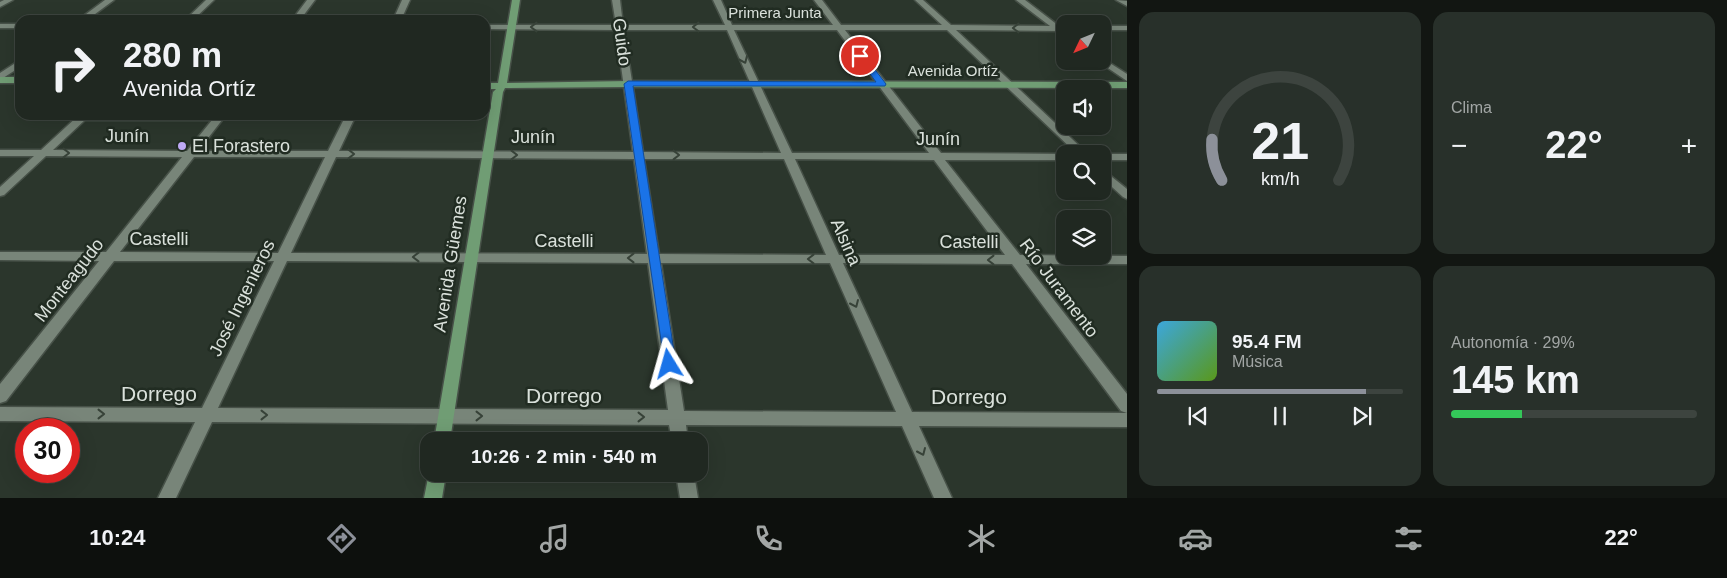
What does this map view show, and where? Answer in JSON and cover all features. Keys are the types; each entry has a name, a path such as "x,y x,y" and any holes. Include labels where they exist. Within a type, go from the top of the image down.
{"main road":[{"name":"Avenida Güemes","path":"508,27 509,0"},
{"name":"Avenida Güemes","path":"443,432 498,86 508,27 516,0"},
{"path":"0,79 15,80"},
{"name":"Avenida Ortíz","path":"498,86 628,84 1127,85"},
{"path":"0,85 15,85"},
{"path":"433,498 436,482"}],"street":[{"path":"0,5 9,0"},
{"path":"89,15 110,0"},
{"path":"194,15 210,0"},
{"path":"300,15 311,0"},
{"path":"399,15 406,0"},
{"name":"Guido","path":"616,0 679,432"},
{"name":"Alsina","path":"717,0 943,498"},
{"name":"Río Juramento","path":"818,0 1127,406"},
{"path":"919,0 1073,145"},
{"path":"1020,0 1056,25"},
{"path":"1120,0 1127,4"},
{"path":"0,26 15,26"},
{"name":"Primera Junta","path":"490,27 1056,28"},
{"path":"1111,28 1127,28"},
{"path":"1111,66 1127,78"},
{"path":"0,79 15,67"},
{"path":"0,193 80,120"},
{"name":"Monteagudo","path":"0,396 217,120"},
{"name":"José Ingenieros","path":"167,498 348,120"},
{"name":"Junín","path":"0,153 1056,157"},
{"path":"1111,157 1127,157"},
{"path":"1111,180 1127,195"},
{"name":"Castelli","path":"0,256 1127,260"},
{"name":"Dorrego","path":"0,414 1127,420"},
{"path":"686,482 689,498"}],"place":[{"name":"El Forastero","path":"182,146"}],"route":[{"path":"669,364 628,84 882,84 860,56"}]}
